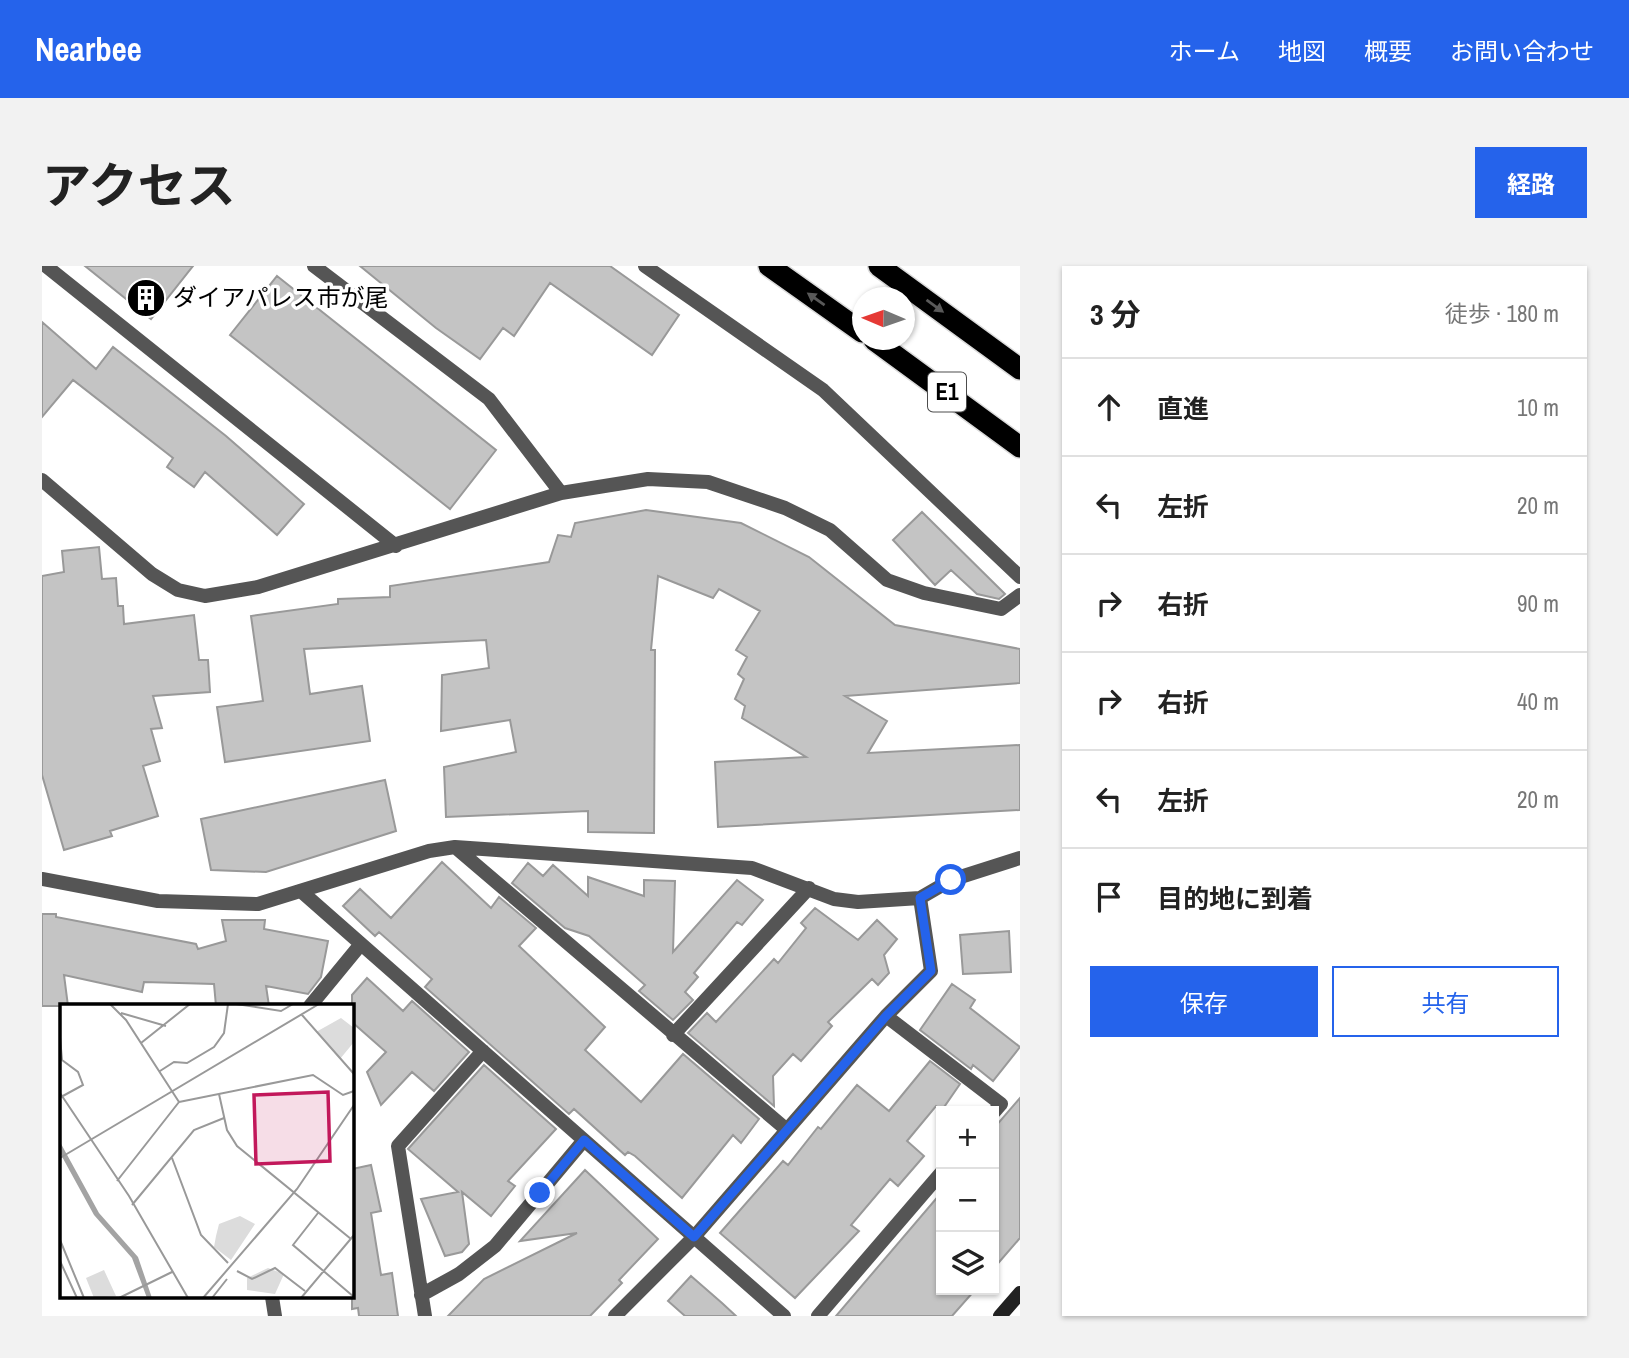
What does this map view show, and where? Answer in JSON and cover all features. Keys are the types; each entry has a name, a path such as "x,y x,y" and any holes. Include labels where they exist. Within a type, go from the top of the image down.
{"highway":[{"path":"769,266 852,324"},
{"name":"E1","path":"879,266 1020,369"},
{"name":"E1","path":"888,350 1020,447"}],"street":[{"path":"46,266 396,546"},
{"path":"314,266 489,399 561,494"},
{"path":"645,266 823,390 1020,576"},
{"path":"42,480 152,575 178,590 205,596 258,586 561,494 648,479 708,482 785,508 830,530 887,580 924,593 1001,609 1020,595"},
{"path":"455,847 787,1130"},
{"path":"42,879 158,901 258,904 429,851 455,847 752,868 834,899 858,902 920,898 951,880 1020,858"},
{"path":"673,1035 809,888"},
{"path":"302,892 783,1316"},
{"path":"615,1316 694,1237 886,1016 931,971 920,898"},
{"path":"312,1004 361,944"},
{"path":"886,1016 1000,1104 998,1106"},
{"path":"425,1316 398,1146 483,1051"},
{"path":"421,1295 458,1274 495,1246 584,1140"},
{"path":"818,1316 936,1179"},
{"path":"1000,1316 1020,1293"},
{"path":"272,1298 275,1316"}],"building":[{"name":"ダイアパレス市が尾","path":"85,266 193,266 151,319"},
{"path":"360,266 610,266 679,315 652,355 550,283 514,336 503,328 480,359 436,328"},
{"path":"277,276 496,450 450,509 230,335"},
{"path":"42,322 96,369 113,347 226,436 304,504 277,535 205,472 194,487 167,467 173,458 73,380 42,417"},
{"path":"646,510 741,523 809,557 895,625 1020,649 1020,683 845,696 887,721 868,753 1020,745 1020,810 718,827 715,762 806,757 742,718 745,706 735,699 744,679 738,674 747,657 736,650 760,611 719,589 713,598 658,576 651,650 655,650 654,833 588,832 588,811 446,817 444,767 516,752 510,720 441,731 442,675 489,668 486,640 304,649 310,694 362,686 370,741 225,762 217,707 263,701 251,616 338,604 338,599 390,597 390,586 549,562 558,535 571,537 575,523"},
{"path":"922,512 1005,594 999,599 977,594 951,570 935,585 893,540"},
{"path":"99,547 102,579 116,578 118,606 123,606 124,624 194,615 199,660 208,660 210,692 153,696 162,728 151,729 160,761 143,766 158,816 110,831 112,836 64,850 42,775 42,576 64,572 62,551"},
{"path":"385,780 396,831 266,872 211,870 201,819"},
{"path":"442,862 491,908 499,897 536,928 519,946 605,1027 585,1050 641,1102 683,1054 759,1119 741,1143 733,1135 682,1198 635,1156 628,1152 625,1155 574,1109 569,1114 425,987 432,979 379,932 375,936 343,906 360,889 391,918"},
{"path":"528,863 543,876 553,865 588,896 588,877 644,896 644,880 675,881 673,952 737,880 763,900 742,925 737,922 694,973 698,977 685,992 693,1000 673,1020 639,991 645,985 589,936 565,928 512,883"},
{"path":"815,908 858,940 877,920 897,939 884,955 889,973 878,985 872,979 828,1022 832,1026 801,1061 793,1054 773,1076 774,1106 688,1033 707,1013 716,1022 774,959 778,963 806,928 801,923"},
{"path":"42,914 56,914 56,917 196,944 198,949 226,941 222,920 265,920 264,929 328,941 321,977 308,994 266,986 269,1004 216,1004 214,984 144,982 142,992 64,975 68,1004 42,1006"},
{"path":"1009,931 1011,972 963,974 960,935"},
{"path":"367,978 403,1011 412,1001 469,1052 434,1091 412,1072 381,1105 367,1072 386,1052 354,1024 352,995"},
{"path":"952,984 975,1000 970,1008 1020,1047 993,1081 973,1065 971,1069 920,1030"},
{"path":"930,1061 960,1084 945,1106 936,1106 907,1141 924,1156 898,1186 890,1179 851,1225 859,1231 795,1298 720,1233 783,1161 788,1165 818,1127 821,1129 857,1085 889,1111"},
{"path":"484,1065 556,1129 508,1181 515,1186 491,1216 462,1192 469,1244 462,1252 445,1256 421,1199 458,1192 408,1149"},
{"path":"1020,1098 1020,1238 999,1262 999,1169 999,1122"},
{"path":"371,1165 381,1211 371,1213 381,1275 392,1273 398,1316 359,1316 358,1308 352,1309 354,1169"},
{"path":"585,1170 658,1239 619,1280 622,1283 590,1316 448,1316 484,1279 577,1233 520,1241"},
{"path":"936,1199 936,1295 971,1295 952,1316 836,1316"},
{"path":"691,1276 736,1316 685,1316 668,1301"}],"place":[{"name":"ダイアパレス市が尾","path":"146,298"}],"route":[{"path":"540,1193 584,1140 694,1237 886,1016 931,971 920,898 951,880"}]}
